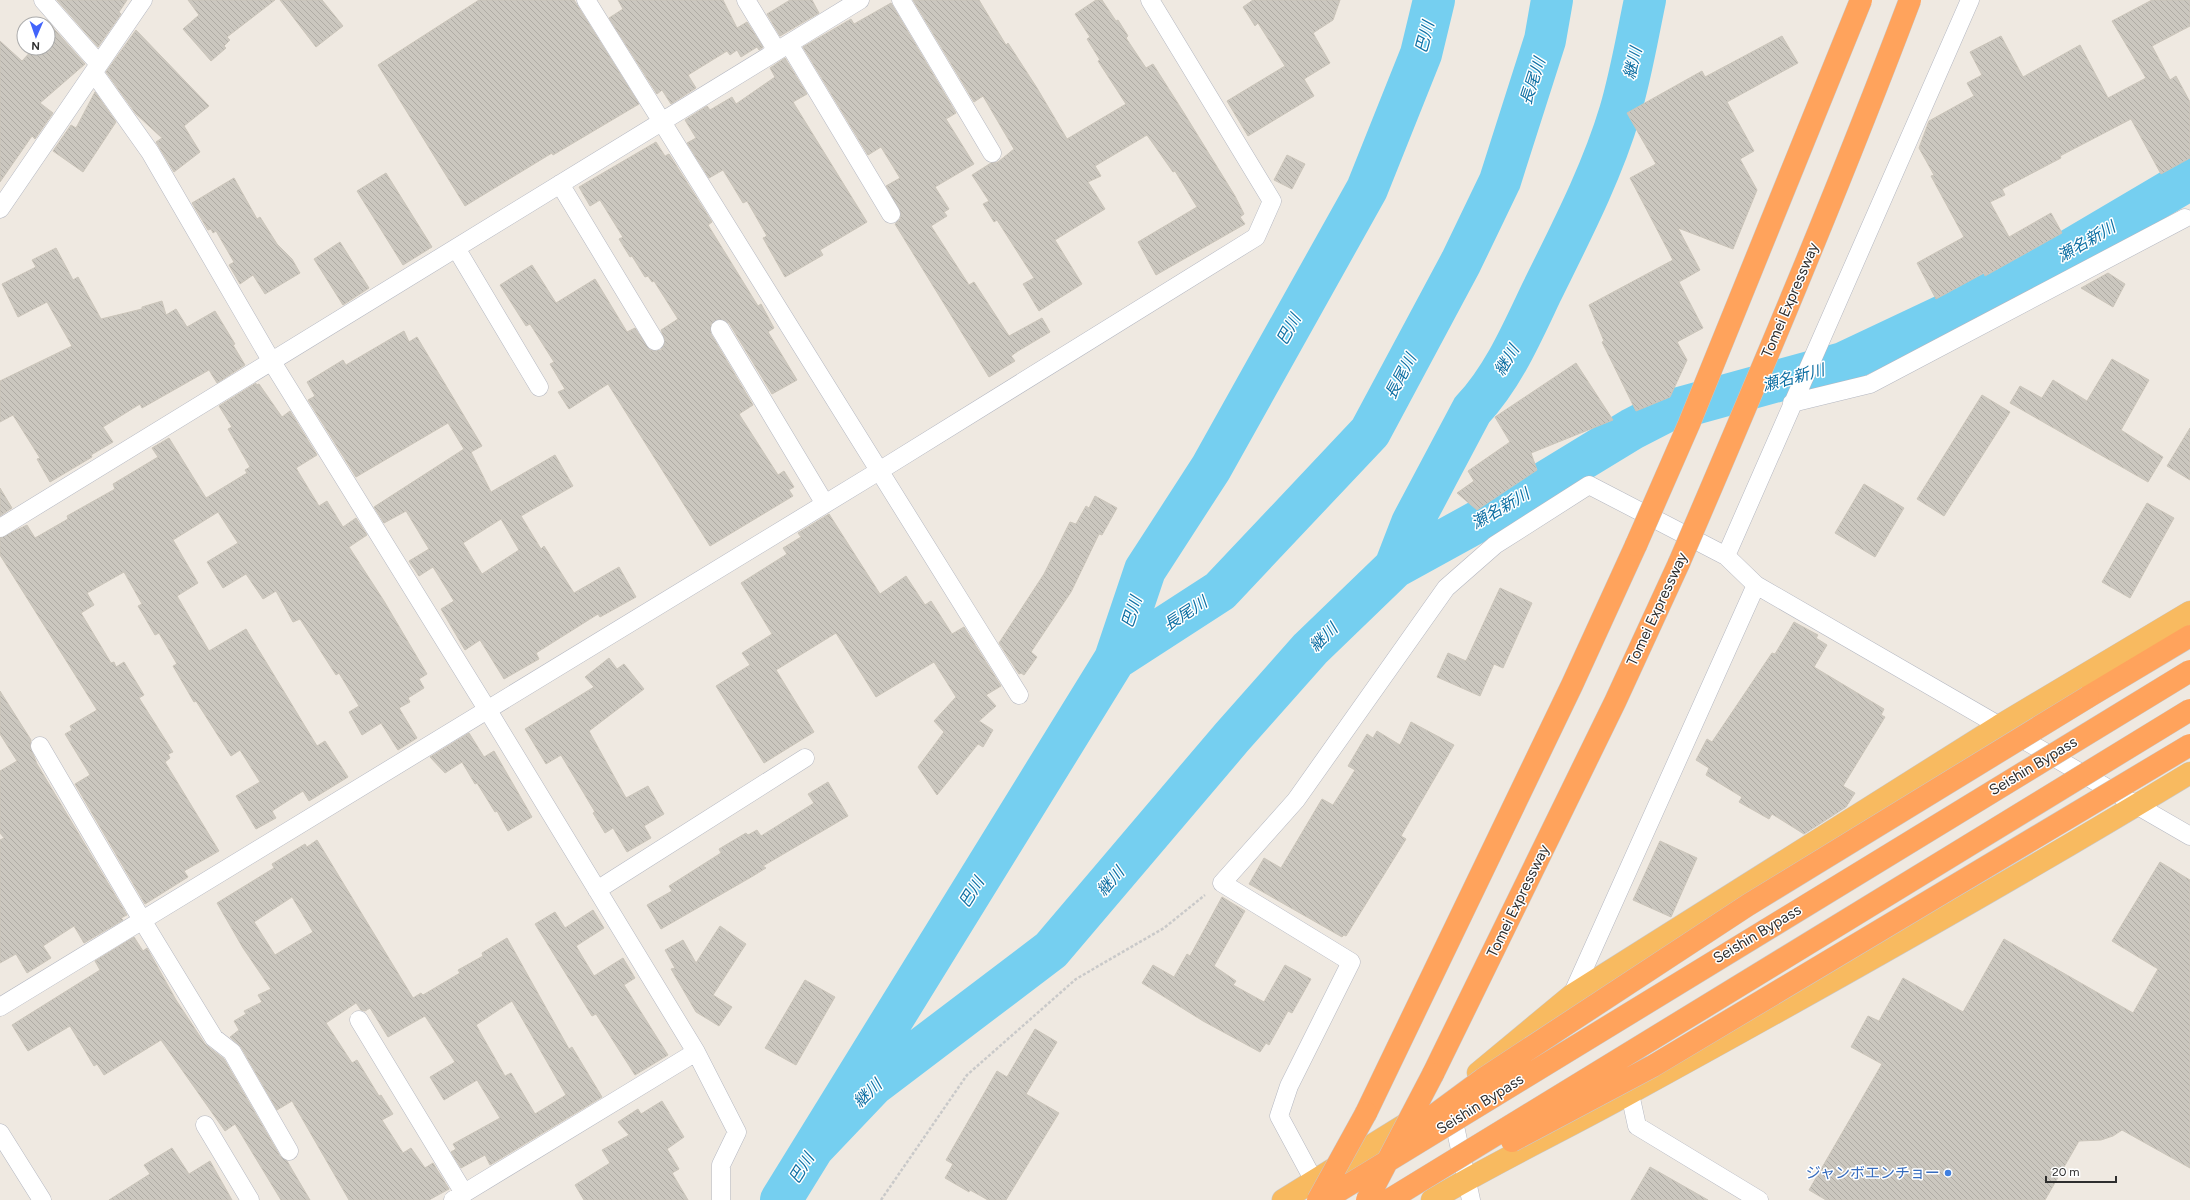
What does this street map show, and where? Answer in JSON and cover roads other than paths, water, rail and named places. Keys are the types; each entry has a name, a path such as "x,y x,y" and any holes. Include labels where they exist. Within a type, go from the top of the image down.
{"highway":[{"path":"1318,1194 1366,1113 1572,685 1636,545 1689,424 1861,0"},
{"name":"Tomei Expressway","path":"1367,1200 1433,1074 1611,709 1679,563 1732,440 1862,126 1910,0"},
{"path":"1318,1194 1448,1098 1572,995 1999,726 2190,612"},
{"path":"1283,1200 1318,1194 1483,1079 1748,905 2190,636"},
{"name":"Seishin Bypass","path":"1324,1200 2190,671"},
{"path":"1389,1200 2190,710"},
{"path":"1402,1200 1653,1066 2190,746"},
{"path":"1432,1200 1468,1178 1630,1094 1940,920 2190,773"}],"street":[{"path":"43,0 96,68 150,152 272,362 487,709 696,1052 737,1132 721,1165 721,1200"},
{"path":"0,209 143,0"},
{"path":"586,0 1019,695"},
{"path":"746,0 783,47 891,214"},
{"path":"0,528 860,0"},
{"path":"901,0 992,153"},
{"path":"0,1007 879,471 1256,237 1272,201 1150,0"},
{"path":"1726,556 1970,0"},
{"path":"560,184 655,341"},
{"path":"1792,403 1870,384 2188,218"},
{"path":"456,248 539,387"},
{"path":"720,329 825,504"},
{"path":"1318,1194 1279,1116 1288,1086 1351,962 1222,883 1296,800 1446,588 1495,545 1589,485 1726,556 1756,585 1999,726 2138,804 2190,836"},
{"path":"1572,995 1756,585"},
{"path":"40,746 142,920 214,1038 232,1052 289,1151"},
{"path":"597,890 805,758"},
{"path":"359,1020 459,1197 696,1052"},
{"path":"1630,1094 1637,1126 1759,1200"},
{"path":"1448,1098 1468,1178 1471,1200"},
{"path":"205,1125 250,1200"},
{"path":"0,1132 42,1200"}],"waterway":[{"name":"巴川","path":"781,1200 1115,659 1145,570 1211,468 1367,189 1421,54 1434,0"},
{"name":"長尾川","path":"1115,659 1220,591 1370,432 1461,262 1500,181 1545,40 1552,0"},
{"name":"継川","path":"814,1147 873,1085 1051,950 1232,737 1310,649 1395,567 1412,523 1472,410 1493,383 1519,339 1574,226 1604,159 1624,98 1645,0"},
{"name":"瀬名新川","path":"1395,567 1504,507 1632,429 1665,412 1843,363 2019,280 2190,179"}],"place":[{"name":"ジャンボエンチョー","path":"1948,1173"}]}
